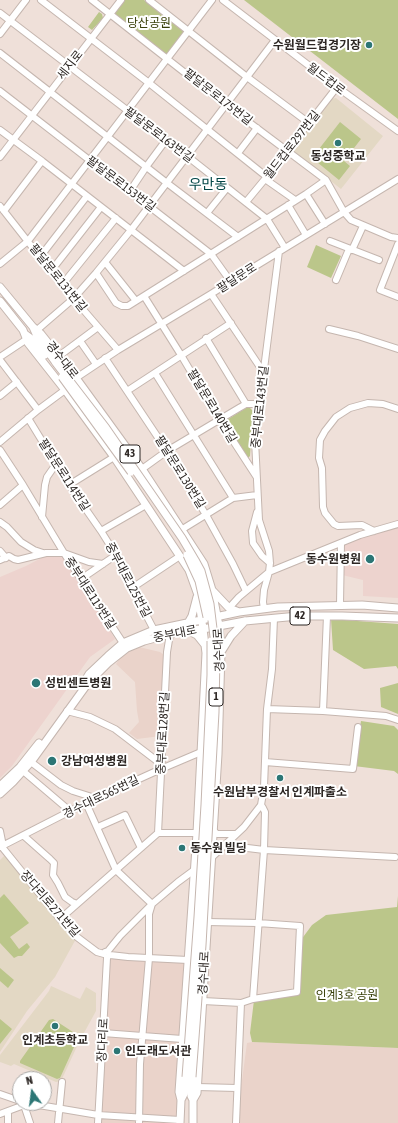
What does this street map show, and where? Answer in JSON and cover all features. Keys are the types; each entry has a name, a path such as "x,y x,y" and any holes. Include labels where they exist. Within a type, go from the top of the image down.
{"main road":[{"name":"경수대로","path":"0,287 35,329 37,336 56,361"},
{"name":"경수대로","path":"0,301 26,336 28,342 114,457 189,570 198,595 206,654 197,834 179,1092 181,1100 180,1121"},
{"name":"경수대로","path":"26,336 33,340 76,378 142,469 204,564 212,590 219,626 221,652 218,754 197,1093 193,1100"},
{"name":"1","path":"56,361 106,428 182,538 201,571 210,604 216,653 215,712 203,930 189,1077"},
{"name":"43","path":"212,590 229,608 239,612"},
{"path":"198,595 188,626 197,634 205,645"},
{"name":"중부대로","path":"0,794 9,787 31,762 88,683 116,656 127,648 144,640 170,634 202,620 239,612 278,607 362,605 398,608"},
{"name":"중부대로","path":"0,786 20,767 72,699 89,674 123,643 154,630 188,626 203,628 274,618 298,616 398,618"},
{"path":"221,652 231,636 245,621"},
{"name":"경수대로","path":"181,1100 189,1077"},
{"name":"경수대로","path":"189,1077 191,1096 193,1100 193,1123"}],"street":[{"path":"0,34 26,0"},
{"name":"세지로","path":"41,0 91,38"},
{"path":"92,0 110,14"},
{"name":"세지로","path":"0,157 121,0"},
{"path":"149,0 247,77 310,123"},
{"path":"0,264 28,241 212,0"},
{"name":"월드컵로","path":"223,0 337,88 398,132"},
{"name":"팔달문로163번길","path":"0,13 267,218 285,248"},
{"name":"팔달문로175번길","path":"110,14 326,180 344,212"},
{"path":"91,38 208,129 266,178 295,200"},
{"path":"35,329 73,299 96,273 131,230 275,40"},
{"name":"세지로","path":"0,53 49,92"},
{"name":"월드컵로297번길","path":"246,202 337,88"},
{"path":"0,91 31,115"},
{"path":"49,92 238,237"},
{"name":"팔달문로153번길","path":"31,115 150,205 211,254 231,282"},
{"path":"238,154 257,128"},
{"path":"0,130 184,271"},
{"path":"130,191 166,140"},
{"path":"2,208 42,161"},
{"name":"팔달문로","path":"76,378 105,358 398,179"},
{"path":"96,273 116,303 122,306 128,306 326,180"},
{"path":"206,213 227,188"},
{"path":"306,194 325,224"},
{"path":"40,257 86,196"},
{"path":"288,205 306,235"},
{"path":"52,271 101,207"},
{"name":"팔달문로131번길","path":"2,208 73,299 118,350"},
{"path":"344,212 351,220 363,226 391,238 398,238"},
{"path":"62,285 116,218"},
{"path":"336,280 363,226"},
{"path":"330,241 379,260"},
{"path":"398,244 380,290 398,297"},
{"name":"중부대로143번길","path":"264,609 264,590 270,563 269,551 261,529 258,507 255,440 279,251"},
{"path":"105,262 136,301"},
{"path":"212,294 264,373"},
{"name":"팔달문로140번길","path":"144,296 219,420 256,476"},
{"path":"127,391 231,323"},
{"path":"56,361 98,327"},
{"path":"329,329 358,336 398,350"},
{"path":"0,357 26,336"},
{"path":"206,338 246,404"},
{"path":"80,341 96,364"},
{"name":"팔달문로130번길","path":"105,358 167,451 206,515 246,591"},
{"path":"0,360 38,410"},
{"path":"155,373 233,498"},
{"path":"0,396 17,382"},
{"path":"0,442 38,410 65,390"},
{"path":"374,531 362,525 338,526 334,524 325,513 323,507 322,468 319,458 320,440 336,417 350,408 368,403 383,404 398,409"},
{"path":"142,469 167,451 246,404 260,404"},
{"name":"팔달문로114번길","path":"28,418 69,485 101,531"},
{"path":"0,450 64,553"},
{"path":"69,485 114,457"},
{"path":"42,517 45,486 48,477 56,464"},
{"path":"0,505 23,485"},
{"path":"181,530 233,498 257,494"},
{"path":"101,531 146,505"},
{"path":"258,507 252,531 253,543 262,556 270,563"},
{"path":"0,522 7,527 21,542 40,553 64,553"},
{"path":"229,608 239,597 269,572 341,543 398,524"},
{"name":"중부대로125번길","path":"101,531 116,555 154,630"},
{"path":"340,605 341,543"},
{"path":"0,551 3,559 9,556 18,560 46,553"},
{"name":"중부대로119번길","path":"64,553 89,562 103,564"},
{"name":"중부대로119번길","path":"64,553 123,643"},
{"path":"81,579 116,555"},
{"path":"132,588 180,556"},
{"path":"323,711 326,616"},
{"path":"188,960 117,957 107,954 120,936 152,904 211,857 244,827 261,805 264,787 267,709 272,669 274,618"},
{"name":"중부대로128번길","path":"158,833 167,652 170,634"},
{"path":"267,709 323,711 386,716 398,720"},
{"path":"67,711 90,717 115,729 161,766"},
{"path":"265,762 353,769 358,727"},
{"name":"경수대로565번길","path":"2,847 70,811 161,766 201,752"},
{"path":"31,762 60,785 73,791 96,798"},
{"path":"23,771 70,811"},
{"path":"86,803 116,870 152,904"},
{"path":"253,999 264,850 265,812 261,805"},
{"path":"98,827 124,815 141,848"},
{"path":"213,830 217,834 235,834"},
{"path":"0,831 2,847"},
{"path":"60,919 158,833 197,834"},
{"path":"24,836 54,863 54,875 65,896 77,904"},
{"path":"223,845 264,850 395,857"},
{"name":"장다리로271번길","path":"2,847 60,919 77,937 97,952 107,954"},
{"path":"139,1120 140,1064 148,958 149,914 152,904"},
{"path":"203,1001 241,1002 297,992 300,926 208,922"},
{"name":"장다리로","path":"98,1123 107,954"},
{"path":"236,1123 241,1002"},
{"path":"103,1033 182,1039"},
{"path":"58,1123 62,1082"},
{"path":"197,1086 237,1088"},
{"path":"0,1094 12,1098"},
{"path":"52,1107 139,1120 180,1121"},
{"path":"0,1114 12,1109"},
{"path":"8,1111 8,1123"},
{"path":"26,1111 30,1123"}],"shaded area":[{"name":"동성중학교","path":"336,98 383,136 341,189 292,150 331,99"},
{"name":"동수원병원","path":"398,525 398,598 363,596 363,580 342,575 342,544"},
{"name":"성빈센트병원","path":"47,555 61,555 66,559 115,639 90,657 12,766 0,778 0,577"},
{"path":"139,647 160,652 165,656 161,736 137,739 129,733 139,722 135,682 116,664 123,654"},
{"path":"6,854 77,937 55,977 27,1011 0,1052 0,860"},
{"path":"113,958 185,962 177,1123 100,1123 109,960"},
{"name":"인계초등학교","path":"51,986 80,999 86,987 96,993 96,1011 79,1042 61,1081 56,1082 52,1080 52,1071 30,1071 14,1064 11,1066 0,1062 0,1055 49,991"},
{"path":"247,1043 398,1048 398,1123 239,1123 241,1088"}],"green space":[{"name":"당산공원","path":"125,0 144,0 185,32 167,55 114,14"},
{"path":"244,0 398,0 398,119"},
{"path":"99,12 102,14 103,18 92,30 88,27"},
{"path":"340,122 361,139 344,161 350,166 339,180 312,158"},
{"path":"316,245 341,256 331,278 307,267"},
{"path":"246,408 250,408 253,411 250,456 248,458 224,423"},
{"path":"331,619 398,624 398,669 396,666 364,669 333,650"},
{"path":"398,683 398,714 381,707 380,688"},
{"path":"361,721 394,726 398,730 398,774 394,771 354,766"},
{"path":"4,894 29,923 10,937 19,949 27,943 30,947 22,956 14,958 0,943 0,898"},
{"name":"인계3호 공원","path":"398,896 398,1048 252,1042 250,1033 254,1000 297,988 298,944 312,925 326,915 397,907"},
{"path":"0,968 14,980 8,988 0,981"},
{"path":"0,1019 12,1029 0,1044"},
{"path":"53,1019 79,1036 60,1078 57,1079 52,1077 52,1071 38,1071 20,1063 49,1020"}],"place":[{"name":"수원월드컵경기장","path":"369,45"},
{"name":"동성중학교","path":"338,143"},
{"name":"동수원병원","path":"370,559"},
{"name":"성빈센트병원","path":"36,683"},
{"name":"강남여성병원","path":"52,761"},
{"name":"수원남부경찰서 인계파출소","path":"280,778"},
{"name":"동수원 빌딩","path":"182,848"},
{"name":"인계초등학교","path":"55,1026"},
{"name":"인도래도서관","path":"117,1051"}],"district":[{"name":"우만동","path":"208,185"}]}
